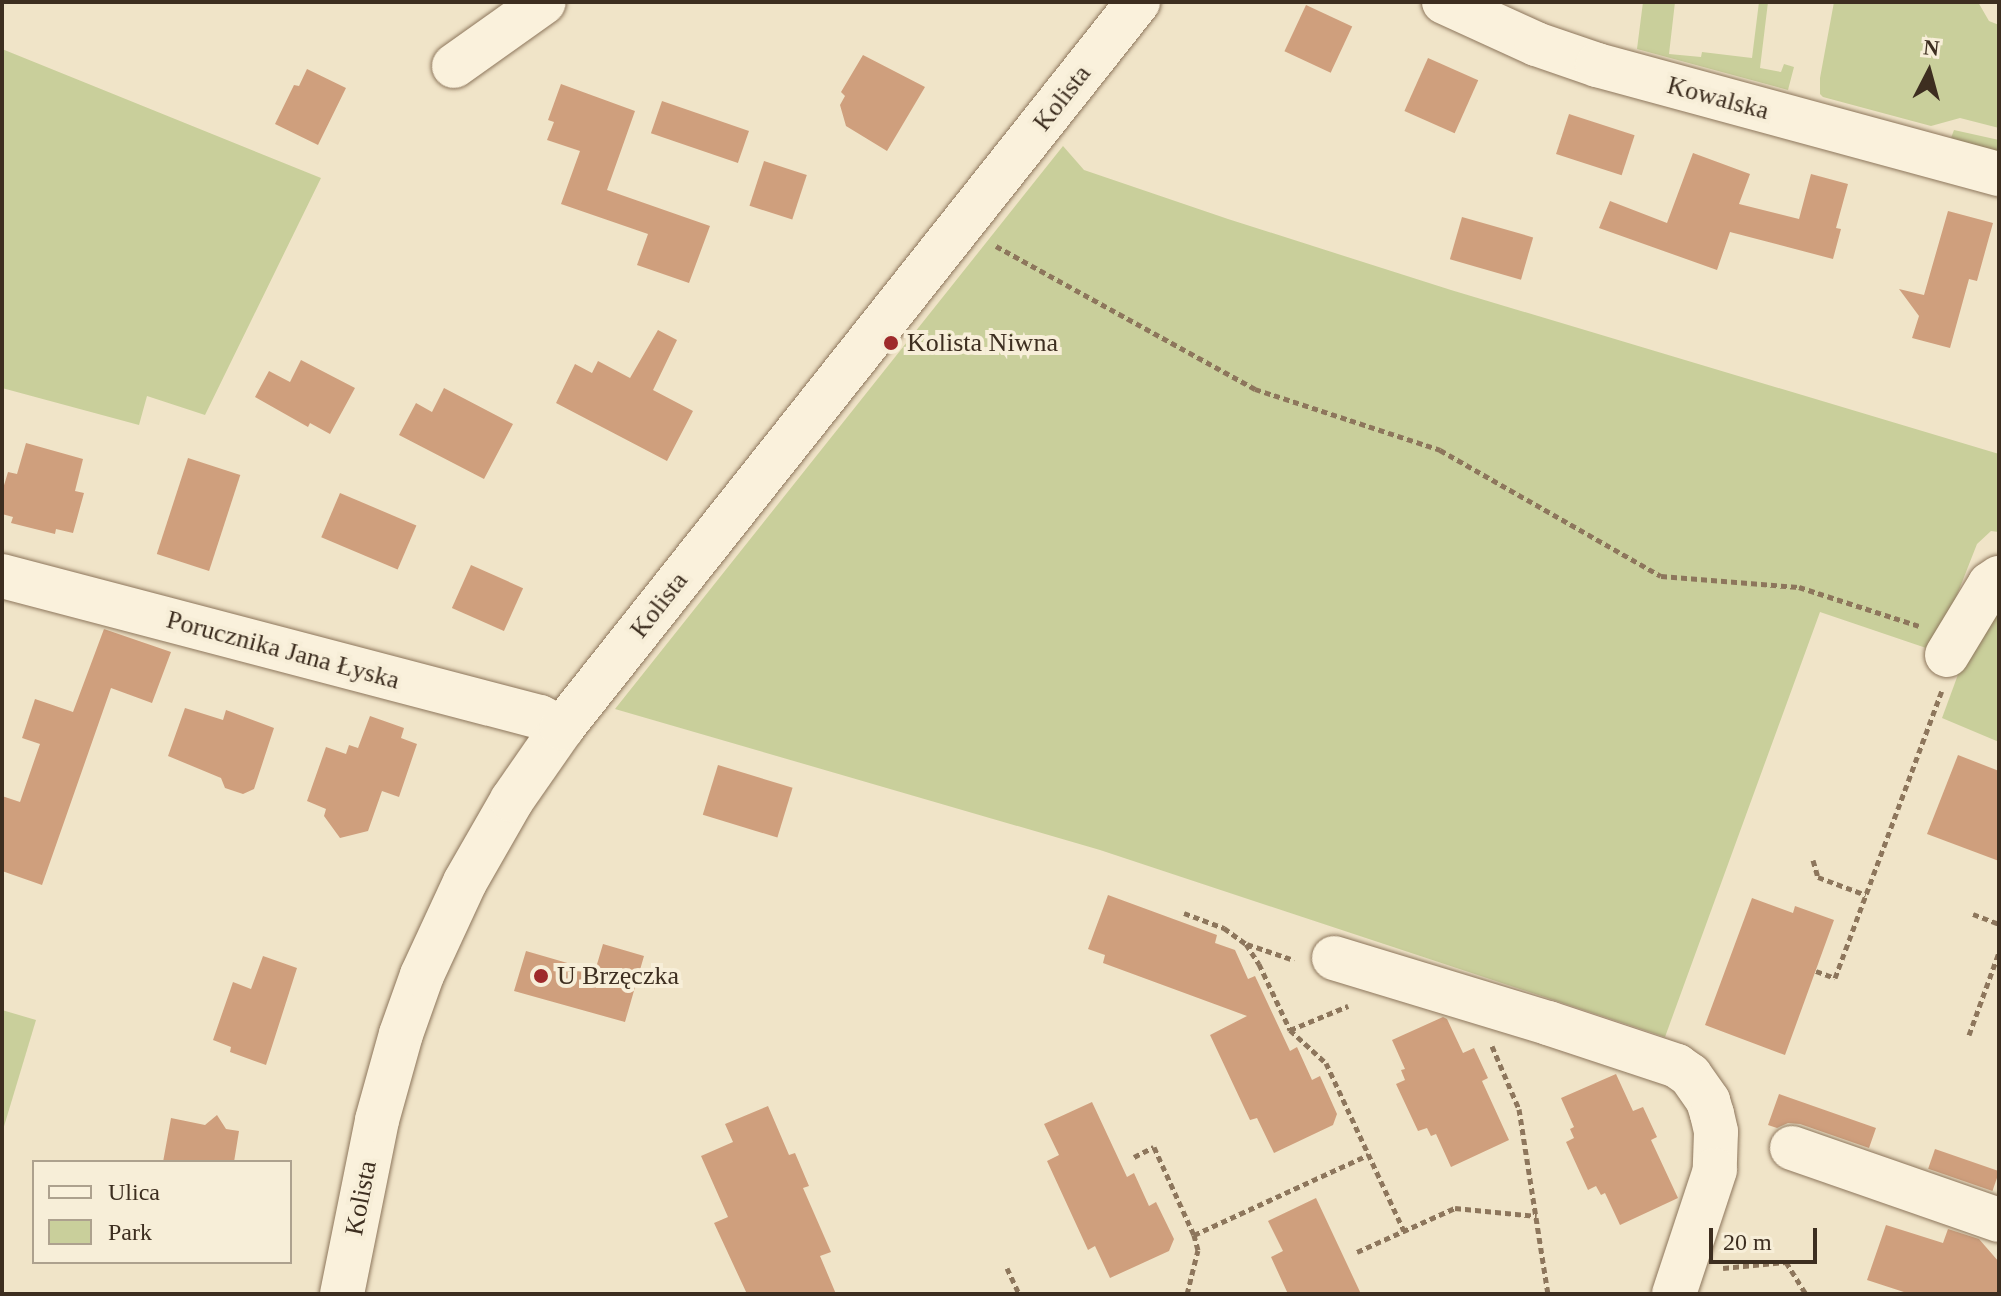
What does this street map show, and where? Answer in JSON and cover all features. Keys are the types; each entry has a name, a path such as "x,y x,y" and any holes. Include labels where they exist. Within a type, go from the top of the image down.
{"street":[{"path":"454,66 544,2"},
{"name":"Kolista","path":"342,1294 377,1120 422,975 465,882 512,800 562,728 1138,2"},
{"name":"Kowalska","path":"1444,2 1536,44 1597,65 1999,174"},
{"name":"Porucznika Jana Łyska","path":"2,576 540,717 562,728"},
{"path":"1952,647 1990,584 1999,578"},
{"path":"1334,958 1548,1023 1677,1066 1690,1075 1708,1101 1716,1132 1715,1170 1674,1294"},
{"path":"1792,1148 1999,1220"}],"path":[{"path":"959,227 1255,389 1440,450 1661,576 1799,587 1952,647 1948,676 1835,978 1816,971"},
{"path":"1813,860 1818,877 1866,895"},
{"path":"1184,913 1224,928 1246,944 1301,962 1334,958"},
{"path":"1973,914 1999,924"},
{"path":"1246,944 1259,964 1290,1030 1326,1063 1404,1231"},
{"path":"1969,1035 1999,952"},
{"path":"1290,1030 1354,1003 1376,970"},
{"path":"1548,1023 1490,1047 1519,1109 1548,1294"},
{"path":"1134,1157 1154,1147 1194,1235 1198,1250 1187,1294"},
{"path":"1194,1235 1368,1155"},
{"path":"1357,1252 1455,1208 1537,1216"},
{"path":"1714,1265 1727,1270 1786,1262 1806,1294"},
{"path":"1007,1268 1019,1294"}],"green space":[{"path":"1643,2 1675,2 1669,54 1701,57 1702,52 1752,58 1759,2 1768,2 1760,68 1781,72 1784,64 1794,67 1788,90 1637,49"},
{"path":"1834,2 1978,2 1989,21 1999,25 1999,128 1960,118 1931,126 1823,97 1820,94 1820,78"},
{"path":"2,49 321,178 205,415 147,396 139,425 2,388"},
{"path":"1954,130 1999,140 1999,152 1951,138"},
{"path":"1063,146 1084,170 1228,219 1451,290 1999,454 1999,532 1991,531 1977,544 1935,651 1820,612 1665,1037 1100,850 615,709"},
{"path":"1999,596 1999,742 1942,718 1963,661"},
{"path":"2,1010 36,1020 2,1133"}],"building":[{"path":"1306,5 1352,27 1331,73 1284,51"},
{"path":"863,55 925,87 887,151 846,126 840,105 845,96 841,92"},
{"path":"1428,58 1478,80 1455,133 1404,111"},
{"path":"307,69 346,88 318,145 275,124 294,85 299,86"},
{"path":"561,84 635,111 607,190 710,226 689,283 637,265 648,234 561,204 580,151 547,140 554,122 548,120"},
{"path":"662,101 749,131 738,163 651,133"},
{"path":"1569,114 1635,135 1622,175 1556,154"},
{"path":"1693,153 1750,174 1739,204 1799,219 1811,174 1848,184 1836,228 1841,229 1833,259 1730,232 1717,270 1599,228 1610,201 1667,223"},
{"path":"764,161 807,175 792,220 749,206"},
{"path":"1948,211 1993,223 1977,281 1969,279 1950,348 1912,338 1919,316 1899,289 1924,295"},
{"path":"1462,217 1533,237 1521,280 1450,259"},
{"path":"658,330 677,340 653,390 693,411 667,461 556,403 575,364 592,373 598,361 630,378"},
{"path":"301,360 355,388 330,434 310,423 308,427 255,397 269,371 290,382"},
{"path":"444,388 513,424 484,479 399,435 416,403 432,412"},
{"path":"26,443 83,459 75,491 84,493 73,533 56,529 55,534 11,523 13,517 2,514 2,492 8,472 17,474"},
{"path":"188,458 240,475 209,571 157,554"},
{"path":"340,493 416,525 398,570 321,537"},
{"path":"471,565 523,588 504,631 452,608"},
{"path":"104,629 171,652 152,703 111,688 42,885 2,871 2,796 20,802 40,744 22,738 35,699 73,712"},
{"path":"185,708 223,720 226,710 274,728 254,789 243,794 225,788 221,778 168,756"},
{"path":"370,716 404,728 401,738 417,744 399,797 382,791 368,831 340,838 324,816 326,809 307,801 326,747 346,754 349,745 358,748"},
{"path":"1958,755 1999,771 1999,861 1927,834"},
{"path":"718,765 793,788 777,838 703,815"},
{"path":"1108,895 1217,935 1215,943 1235,950 1248,979 1255,976 1290,1051 1297,1047 1312,1080 1320,1076 1337,1114 1333,1125 1274,1153 1257,1118 1250,1120 1210,1035 1247,1016 1103,963 1105,955 1088,949"},
{"path":"1752,898 1793,913 1795,906 1834,920 1785,1055 1705,1025"},
{"path":"603,944 644,956 625,1022 514,991 526,951 595,971"},
{"path":"263,956 297,968 266,1065 230,1052 231,1047 213,1040 233,982 251,989"},
{"path":"1443,1017 1447,1019 1463,1053 1474,1048 1488,1078 1482,1081 1509,1140 1451,1167 1436,1134 1431,1136 1427,1128 1418,1131 1396,1084 1405,1080 1401,1070 1405,1069 1392,1040"},
{"path":"1616,1074 1633,1111 1643,1107 1657,1137 1651,1140 1678,1198 1620,1225 1605,1193 1601,1195 1596,1186 1588,1190 1566,1142 1574,1138 1570,1129 1574,1127 1561,1098"},
{"path":"1779,1094 1876,1128 1869,1148 1800,1124 1788,1123 1777,1128 1768,1125"},
{"path":"1092,1102 1127,1177 1134,1173 1149,1206 1156,1202 1174,1239 1169,1251 1110,1278 1095,1246 1088,1250 1047,1161 1059,1155 1044,1124"},
{"path":"768,1106 789,1155 795,1153 809,1186 803,1188 831,1252 820,1256 836,1294 747,1294 714,1223 728,1217 701,1156 733,1142 725,1124"},
{"path":"217,1115 226,1129 239,1131 234,1160 163,1160 171,1118 205,1125"},
{"path":"1935,1149 1999,1171 1992,1191 1928,1169"},
{"path":"1316,1198 1361,1294 1288,1294 1271,1257 1283,1251 1268,1221"},
{"path":"1886,1225 1943,1243 1948,1229 1979,1239 1999,1262 1999,1294 1910,1294 1867,1280"}],"place":[{"name":"Kolista Niwna","path":"891,343"},
{"name":"U Brzęczka","path":"541,976"}]}
